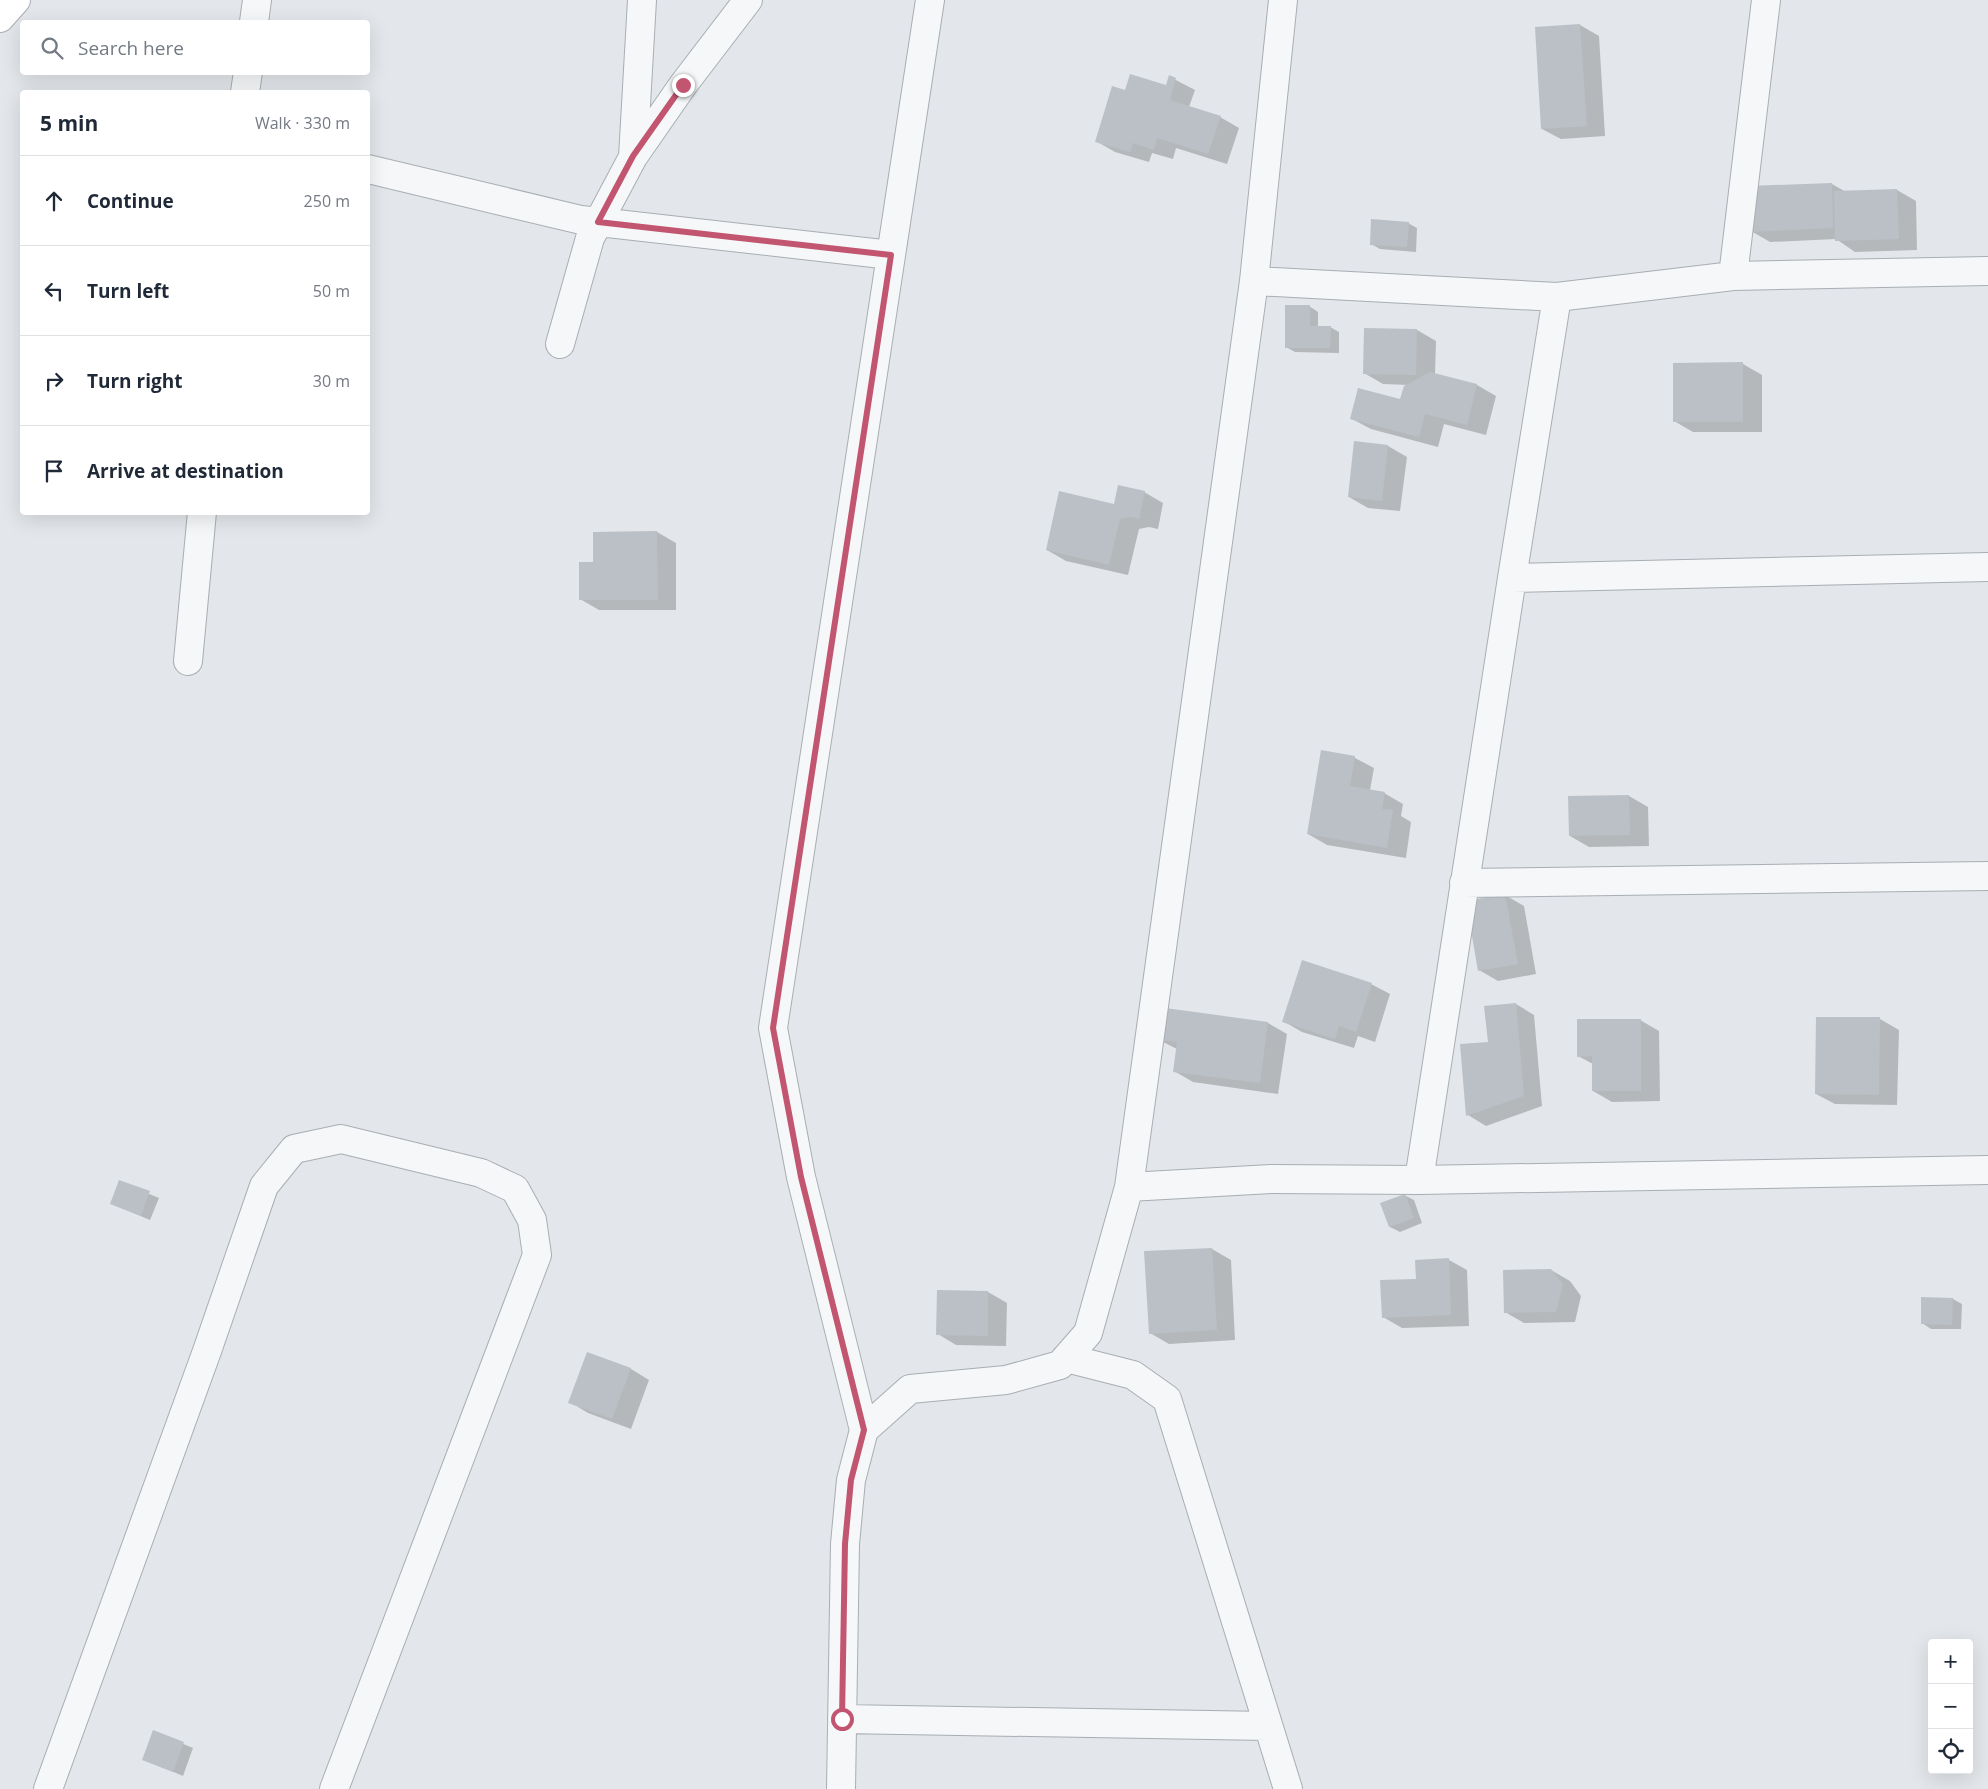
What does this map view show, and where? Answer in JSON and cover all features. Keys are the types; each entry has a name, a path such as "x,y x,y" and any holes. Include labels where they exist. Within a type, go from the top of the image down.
{"street":[{"path":"0,18 16,0"},
{"path":"254,20 258,0"},
{"path":"633,156 642,0"},
{"path":"560,344 590,238 633,156 683,85 748,0"},
{"path":"841,1789 845,1544 851,1480 864,1430 801,1177 773,1028 930,0"},
{"path":"864,1430 910,1389 1006,1380 1060,1365 1088,1333 1129,1187 1254,281 1283,0"},
{"path":"1733,276 1766,0"},
{"path":"245,90 248,75"},
{"path":"370,169 581,220 891,255"},
{"path":"1254,281 1557,297 1733,276 1988,272"},
{"path":"1418,1180 1557,297"},
{"path":"188,661 202,515"},
{"path":"1512,578 1988,568"},
{"path":"1464,883 1988,876"},
{"path":"48,1789 207,1351 264,1186 294,1149 341,1139 480,1173 515,1189 532,1220 537,1255 334,1789"},
{"path":"1129,1187 1271,1180 1418,1180 1988,1170"},
{"path":"1066,1358 1133,1375 1167,1399 1288,1789"},
{"path":"842,1719 1268,1726"}],"building":[{"path":"1580,24 1587,126 1541,129 1535,27"},
{"path":"1130,74 1166,85 1169,75 1176,78 1170,100 1221,116 1208,154 1157,138 1154,150 1133,143 1130,152 1095,142 1112,86 1125,90"},
{"path":"1832,183 1833,228 1750,232 1748,186"},
{"path":"1897,189 1899,239 1835,241 1834,191"},
{"path":"1371,219 1409,222 1407,247 1370,245"},
{"path":"1285,305 1310,305 1310,326 1331,326 1330,348 1285,348"},
{"path":"1364,328 1417,329 1416,375 1363,374"},
{"path":"1743,362 1743,422 1673,422 1673,363"},
{"path":"1430,372 1477,384 1467,425 1425,414 1419,437 1350,419 1358,388 1400,399 1404,386"},
{"path":"1354,441 1388,445 1382,501 1348,497"},
{"path":"1118,485 1145,491 1139,519 1130,517 1120,519 1109,565 1046,550 1059,491 1114,504"},
{"path":"657,531 658,600 579,600 579,562 593,562 593,532"},
{"path":"1321,750 1355,756 1350,786 1385,792 1382,809 1393,810 1387,848 1307,834"},
{"path":"1629,795 1630,835 1569,836 1568,796"},
{"path":"1505,894 1518,964 1478,971 1466,901"},
{"path":"1302,960 1372,983 1356,1032 1339,1026 1335,1039 1282,1022"},
{"path":"1516,1003 1524,1096 1466,1116 1460,1044 1488,1042 1484,1006"},
{"path":"1158,1007 1268,1022 1260,1083 1173,1072 1177,1042 1154,1039"},
{"path":"1816,1017 1880,1017 1879,1095 1815,1094"},
{"path":"1577,1019 1641,1019 1641,1091 1592,1091 1592,1056 1577,1057"},
{"path":"119,1180 150,1191 141,1216 110,1204"},
{"path":"1405,1194 1414,1218 1389,1227 1380,1203"},
{"path":"1212,1248 1217,1330 1149,1334 1144,1251"},
{"path":"1449,1258 1451,1315 1382,1318 1380,1280 1416,1279 1415,1260"},
{"path":"1551,1269 1563,1284 1556,1312 1504,1313 1503,1270"},
{"path":"937,1290 988,1291 988,1336 936,1335"},
{"path":"1921,1297 1953,1298 1952,1325 1921,1324"},
{"path":"587,1352 631,1368 612,1419 568,1403"},
{"path":"153,1730 184,1742 173,1772 142,1760"}],"route":[{"path":"683,85 633,156 598,222 891,255 773,1028 801,1177 864,1430 851,1480 845,1544 842,1719"}]}
